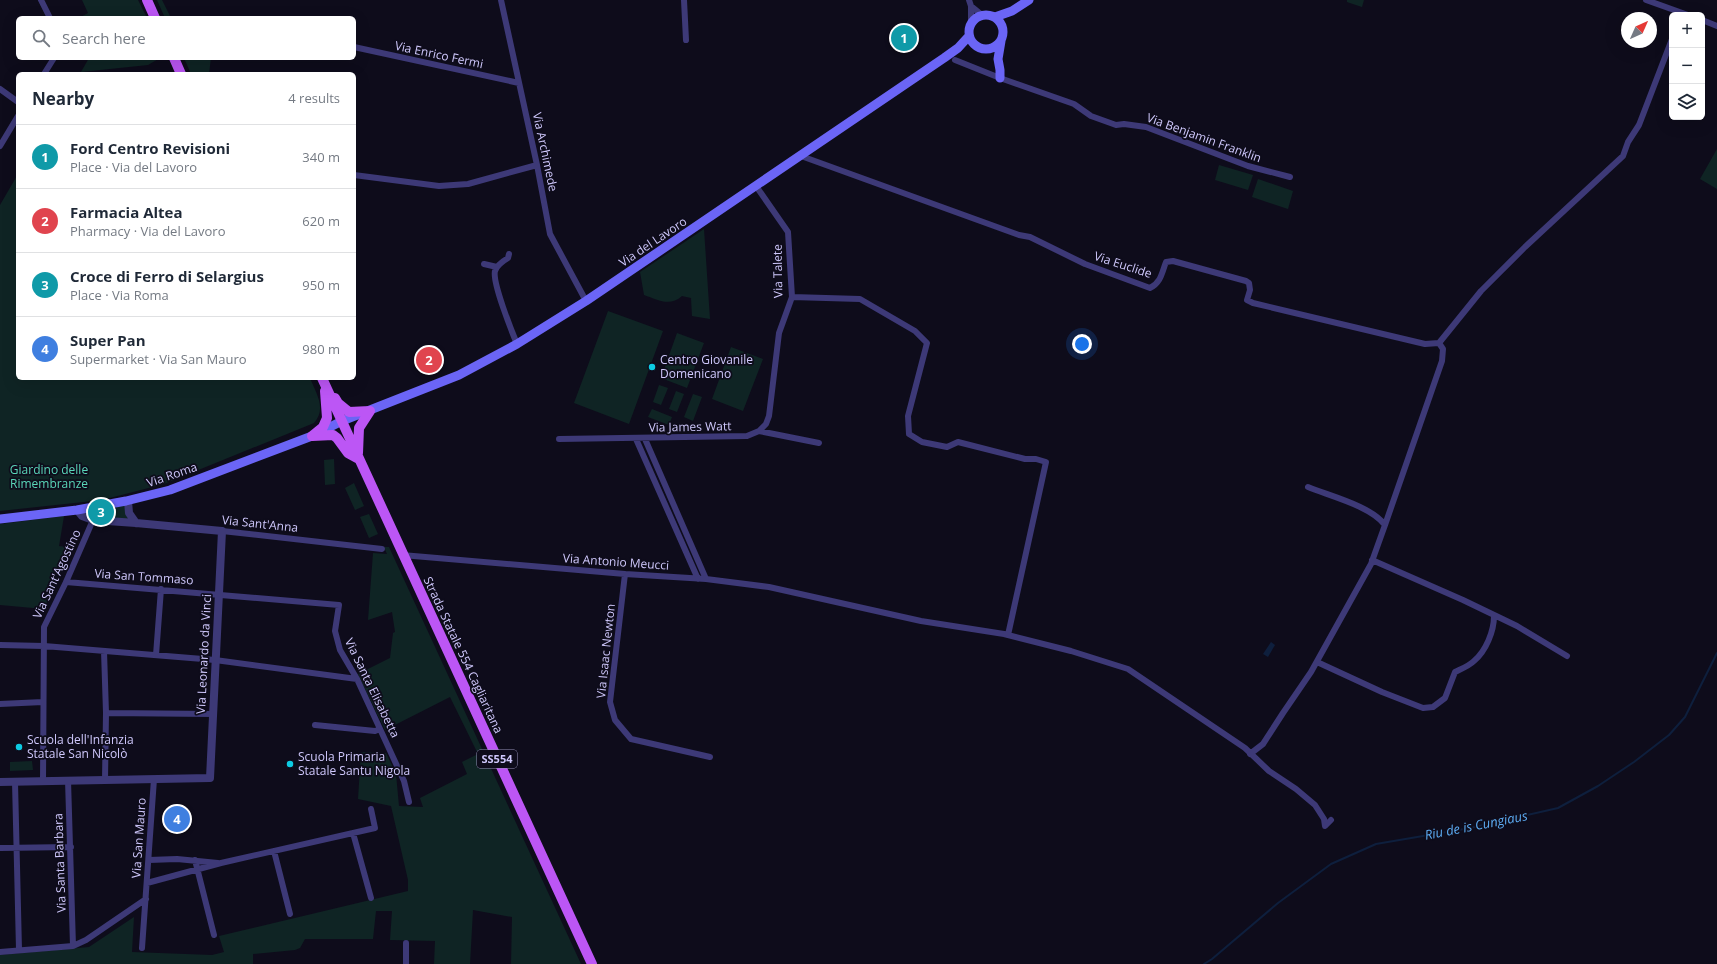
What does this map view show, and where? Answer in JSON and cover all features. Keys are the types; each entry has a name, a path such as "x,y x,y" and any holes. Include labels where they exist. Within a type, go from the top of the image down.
{"main road":[{"path":"147,0 154,16"},
{"path":"995,17 1012,11 1029,0"},
{"path":"1003,28 1012,11"},
{"path":"982,15 995,17 1003,28 998,59 1000,78 990,54 974,45 969,36 968,30 971,23 975,18 982,15"},
{"path":"958,48 969,36"},
{"path":"983,50 990,50 1001,42"},
{"path":"958,48 974,45"},
{"name":"Via del Lavoro","path":"342,420 370,411 459,375 517,344 586,301 958,48"},
{"path":"175,60 180,72"},
{"path":"312,436 323,427 327,418 322,380"},
{"name":"Strada Statale 554 Cagliaritana","path":"322,380 592,964"},
{"path":"323,380 338,403 349,412 370,411"},
{"path":"312,436 332,435 337,438 348,453 359,459 360,428 370,411"},
{"name":"Via Roma","path":"0,519 79,513 170,490 303,438 312,436 342,420"}],"street":[{"path":"42,0 49,16"},
{"name":"Via Archimede","path":"501,0 537,166 550,234 586,301"},
{"path":"684,0 686,40"},
{"path":"1646,0 1675,12"},
{"path":"970,3 982,15"},
{"path":"970,3 971,23"},
{"path":"1705,21 1717,26"},
{"name":"Via Enrico Fermi","path":"356,47 519,83"},
{"path":"1250,754 1263,744 1316,662 1372,560 1442,360 1443,349 1439,343 1481,291 1525,247 1622,156 1628,142 1639,125 1669,47"},
{"path":"45,72 53,60"},
{"name":"Via Benjamin Franklin","path":"955,60 1000,78 1074,104 1091,116 1116,125 1124,124 1146,127 1248,166 1290,177"},
{"path":"0,89 16,101"},
{"path":"0,146 16,119"},
{"name":"Via Euclide","path":"801,156 1019,235 1030,237 1085,264 1150,288 1156,285 1160,280 1166,262 1173,261 1246,281 1249,283 1250,290 1247,300 1253,303 1425,344 1439,343"},
{"path":"356,175 439,186 468,184 537,166"},
{"name":"Via Talete","path":"756,186 788,232 792,297 779,333 770,416 766,424 759,431"},
{"path":"509,254 508,258 497,267 495,272 496,284 517,344"},
{"path":"484,264 497,267"},
{"path":"792,297 860,299 916,331 927,344 908,416 909,434 922,442 947,447 958,442 1025,459 1036,459 1046,462 1008,635"},
{"name":"Via James Watt","path":"559,439 645,439 748,436 759,431 819,443"},
{"path":"636,439 698,579"},
{"path":"645,439 706,579"},
{"path":"1308,487 1360,508 1381,520 1385,525"},
{"path":"128,501 129,513 136,523"},
{"path":"667,510 675,507"},
{"name":"Via Sant'Anna","path":"79,513 93,520 222,531 382,549"},
{"name":"Via Sant'Agostino","path":"43,781 44,627 66,582 93,520"},
{"name":"Via Leonardo da Vinci","path":"154,779 210,778 222,531"},
{"name":"Via Antonio Meucci","path":"402,555 625,574 706,579 769,586 921,620 1008,635 1071,652 1128,669 1245,748 1250,754 1315,805 1324,819 1325,826 1331,820"},
{"path":"1372,560 1463,600 1525,630 1567,656"},
{"name":"Via Isaac Newton","path":"625,574 610,702 615,720 631,740 710,757"},
{"name":"Via San Tommaso","path":"66,582 339,605"},
{"path":"156,655 161,590"},
{"name":"Via Santa Elisabetta","path":"339,605 335,631 336,639 340,650 357,679 404,782 409,802"},
{"path":"1316,662 1382,692 1423,708 1433,707 1444,698 1455,672 1474,662 1480,654 1494,627 1494,616"},
{"path":"0,645 44,646 215,660 357,679"},
{"path":"104,651 106,713 105,780"},
{"path":"0,704 44,702"},
{"path":"106,713 213,714"},
{"path":"315,725 375,731 380,729"},
{"path":"0,782 154,779"},
{"name":"Via San Mauro","path":"142,948 154,779"},
{"name":"Via Santa Barbara","path":"68,780 73,946"},
{"path":"14,782 20,950"},
{"path":"147,883 222,863 375,828 371,809"},
{"path":"353,833 371,898"},
{"path":"0,848 70,847"},
{"path":"274,851 290,914"},
{"path":"149,860 177,859 222,863"},
{"path":"195,860 214,935"},
{"path":"0,952 73,946 86,940 146,899"},
{"path":"406,943 406,964"}],"green space":[{"path":"82,0 138,0 146,16 83,16 88,13"},
{"path":"157,0 162,0 170,16 164,16"},
{"path":"1347,0 1364,0 1362,7 1347,2"},
{"path":"88,60 157,60 148,65 81,72"},
{"path":"185,60 211,60 209,72 190,72"},
{"path":"1717,149 1717,189 1700,179"},
{"path":"1219,165 1253,175 1248,190 1215,180"},
{"name":"Giardino delle Rimembranze","path":"16,177 16,380 311,380 319,401 320,412 318,418 314,423 164,484 102,500 0,511 0,205"},
{"path":"1258,179 1293,191 1288,209 1252,197"},
{"path":"704,229 710,319 692,316 691,298 682,296 673,301 664,302 644,295 640,272"},
{"path":"608,311 663,331 629,424 574,403"},
{"path":"677,333 704,343 687,388 661,378"},
{"path":"731,347 763,359 743,411 712,399"},
{"path":"659,385 668,388 661,405 653,402"},
{"path":"676,391 684,394 677,412 669,409"},
{"path":"693,394 702,397 693,421 684,417"},
{"path":"652,409 672,417 669,425 648,417"},
{"path":"334,459 335,484 325,485 324,460"},
{"path":"354,483 364,506 355,510 345,488"},
{"path":"127,504 128,522 86,516 84,512"},
{"path":"369,514 378,534 369,538 360,517"},
{"path":"64,516 59,546 74,548 63,570 55,570 54,580 57,581 44,609 0,605 0,524"},
{"path":"384,547 389,547 581,964 511,964 512,917 473,910 470,964 434,964 435,941 390,940 392,911 376,911 373,939 305,939 300,948 295,950 253,954 253,964 0,964 0,955 89,947 134,917 132,952 212,955 224,952 219,936 408,891 408,880 391,806 358,799 361,752 386,753 396,774 399,806 423,807 420,798 467,774 462,762 478,754 450,697 385,730 358,674 390,658 393,633 395,632 392,612 368,620 373,553 387,554"},
{"path":"32,761 33,770 10,771 10,762"}],"water":[{"path":"1271,642 1275,645 1268,657 1263,654"}],"waterway":[{"name":"Riu de is Cungiaus","path":"1204,964 1212,959 1278,903 1331,864 1376,844 1470,828 1558,808 1598,786 1634,762 1669,735 1685,717 1717,653"}],"place":[{"name":"Ford Centro Revisioni","path":"904,38"},
{"name":"Farmacia Altea","path":"429,360"},
{"name":"Centro Giovanile Domenicano","path":"652,367"},
{"name":"Croce di Ferro di Selargius","path":"101,512"},
{"name":"Scuola dell'Infanzia Statale San Nicolò","path":"19,747"},
{"name":"Scuola Primaria Statale Santu Nigola","path":"290,764"},
{"name":"Super Pan","path":"177,819"}]}
